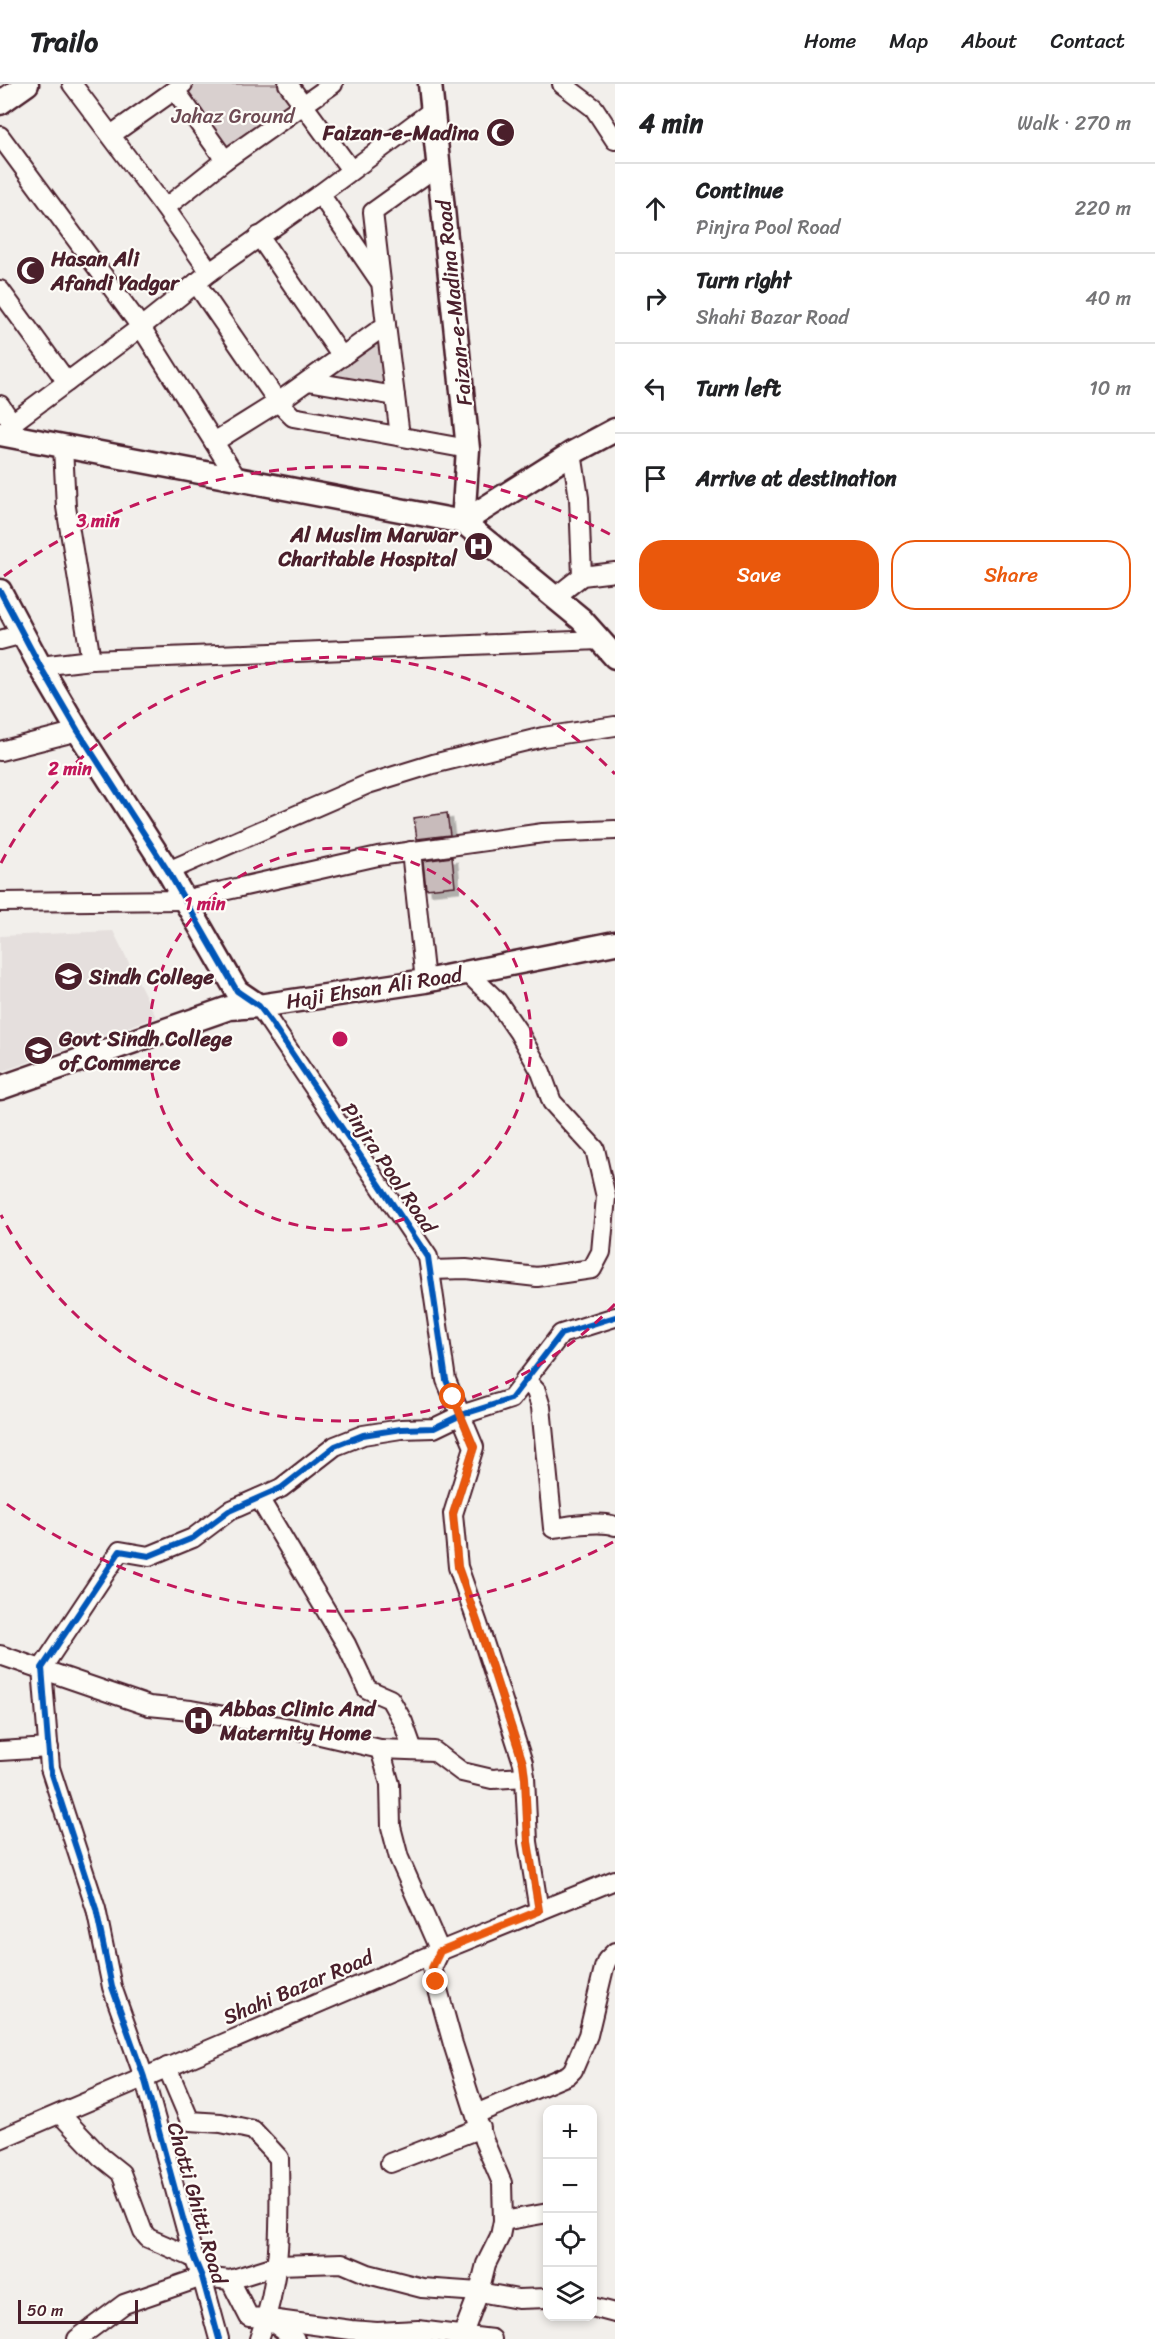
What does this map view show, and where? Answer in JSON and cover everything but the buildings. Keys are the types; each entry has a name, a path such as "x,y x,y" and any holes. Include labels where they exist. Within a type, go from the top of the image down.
{"street":[{"path":"0,104 27,84"},
{"path":"72,84 165,208 203,277 278,402 293,417 468,449"},
{"path":"288,84 351,170"},
{"path":"165,208 225,160 333,84"},
{"name":"Faizan-e-Madina Road","path":"430,84 468,449 463,522"},
{"path":"562,84 594,108 615,140"},
{"path":"111,135 179,87 225,160"},
{"path":"6,431 203,277 433,110"},
{"path":"0,136 141,327 236,477"},
{"path":"400,436 373,212 440,164"},
{"path":"320,194 380,282"},
{"path":"259,236 342,357"},
{"path":"0,290 67,382"},
{"path":"214,442 278,402 386,325"},
{"path":"308,381 395,396"},
{"path":"0,405 6,431"},
{"path":"463,522 572,453 615,430"},
{"path":"6,431 63,447 236,477 463,522 581,619 615,657"},
{"path":"63,447 66,507 91,660"},
{"path":"572,453 579,498 582,576"},
{"path":"554,598 582,576 615,572"},
{"name":"Pinjra Pool Road","path":"0,591 78,731 168,871 237,991 260,1006 428,1257 446,1380 474,1447 453,1514 458,1567 478,1624 525,1778 528,1842 539,1911"},
{"path":"0,640 23,634"},
{"path":"40,666 91,660 600,640"},
{"path":"168,871 368,784 543,737 615,726"},
{"path":"0,751 78,731"},
{"path":"0,902 183,900 378,856 543,833 615,830"},
{"path":"411,851 425,981"},
{"name":"Haji Ehsan Ali Road","path":"0,1088 229,1008 260,1006 425,981 615,943"},
{"path":"430,1270 466,1269 537,1277 592,1269 601,1252 606,1197 595,1149 552,1102 541,1072 519,1033 497,1001 468,973"},
{"path":"42,1668 120,1551 149,1556 193,1538 229,1511 281,1488 335,1446 363,1435 400,1429 434,1428 461,1415 511,1399 561,1334 615,1317"},
{"path":"525,1379 536,1391 541,1407 553,1528 586,1524 615,1526"},
{"path":"259,1498 346,1644 367,1689 390,1699 404,1722 413,1750"},
{"path":"0,1655 149,1706 191,1710 279,1726 380,1749 434,1751 462,1772 492,1779 525,1778"},
{"name":"Chotti Ghitti Road","path":"42,1668 50,1768 96,1909 112,1987 144,2077 219,2339"},
{"path":"0,1751 49,1748"},
{"path":"380,1749 390,1784 391,1827 399,1858 440,1951 432,1968 484,2141 502,2183 503,2221 500,2236 486,2264 460,2338"},
{"name":"Shahi Bazar Road","path":"0,2139 440,1951 615,1880"},
{"path":"390,2163 568,2075 588,2035 607,1960 615,1952"},
{"path":"167,2067 190,2121 221,2123 253,2130 279,2158 278,2265 267,2318 259,2339"},
{"path":"60,2114 101,2157 121,2173 143,2232 148,2238 194,2258"},
{"path":"503,2221 543,2214"},
{"path":"77,2339 124,2304 202,2277 230,2280 278,2265 342,2263 368,2274 422,2288 478,2292 518,2299 543,2298"},
{"path":"230,2280 249,2317 351,2330 377,2332 418,2330 460,2338 492,2339"},
{"path":"597,2308 615,2313"},
{"path":"267,2318 295,2339"}],"shaded area":[{"name":"Sindh College","path":"113,931 156,1017 0,1072 0,936"}],"green space":[{"name":"Jahaz Ground","path":"183,84 288,84 304,104 225,160 175,90"},
{"path":"386,325 395,396 308,381"}],"cycle path":[{"path":"0,591 78,731 168,871 237,991 259,1006 271,1022 428,1257 446,1380 474,1447 453,1514 458,1567 523,1763 528,1842 539,1911"},
{"path":"219,2339 144,2077 112,1987 96,1909 50,1768 42,1668 120,1551 149,1556 193,1538 229,1511 281,1488 335,1446 363,1435 401,1429 434,1428 461,1415 511,1399 561,1334 615,1317"}],"place":[{"name":"Faizan-e-Madina","path":"500,133"},
{"name":"Hasan Ali Afandi Yadgar","path":"30,271"},
{"name":"Al Muslim Marwar Charitable Hospital","path":"478,547"},
{"name":"Sindh College","path":"68,977"},
{"name":"Govt Sindh College of Commerce","path":"38,1051"},
{"name":"Abbas Clinic And Maternity Home","path":"199,1721"}],"route":[{"path":"436,1982 432,1968 440,1951 539,1911 528,1842 523,1763 458,1567 453,1514 474,1447 453,1397"}]}
